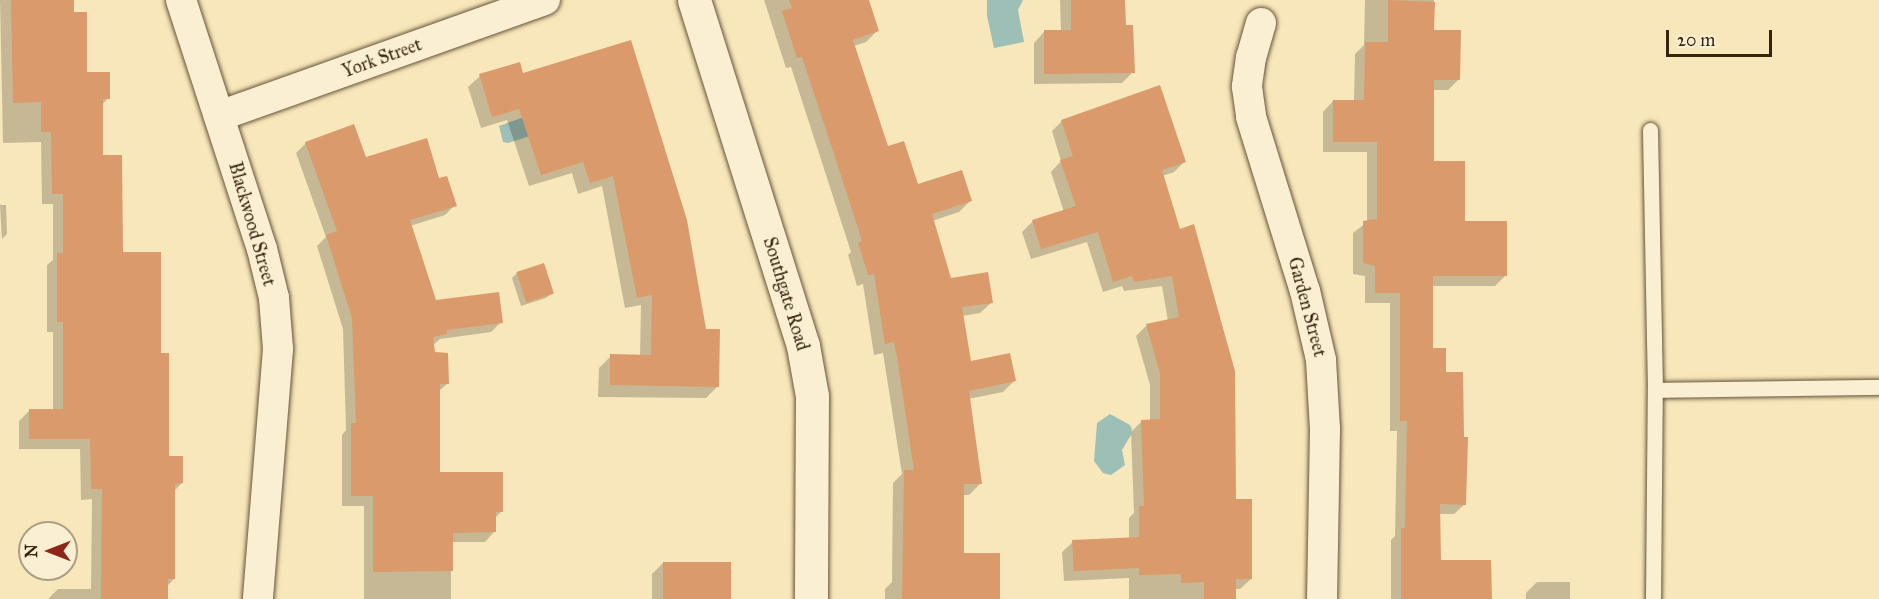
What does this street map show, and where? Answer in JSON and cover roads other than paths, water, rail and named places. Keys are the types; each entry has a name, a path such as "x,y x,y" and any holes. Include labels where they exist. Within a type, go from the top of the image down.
{"street":[{"name":"Blackwood Street","path":"181,0 262,249 274,309 278,349 258,599"},
{"name":"York Street","path":"219,116 545,0"},
{"name":"Southgate Road","path":"694,0 803,346 812,396 811,599"},
{"name":"Garden Street","path":"1261,23 1251,57 1247,87 1251,117 1305,291 1321,360 1325,429 1322,599"}],"lane":[{"path":"1650,130 1655,390 1653,599"},
{"path":"1655,390 1879,387"}],"water":[{"path":"987,0 1023,0 1018,10 1024,42 994,48 987,16"},
{"path":"538,112 546,131 508,143 503,142 499,126"},
{"path":"1110,414 1130,425 1132,429 1122,450 1125,465 1111,475 1103,473 1094,461 1097,423"}]}
